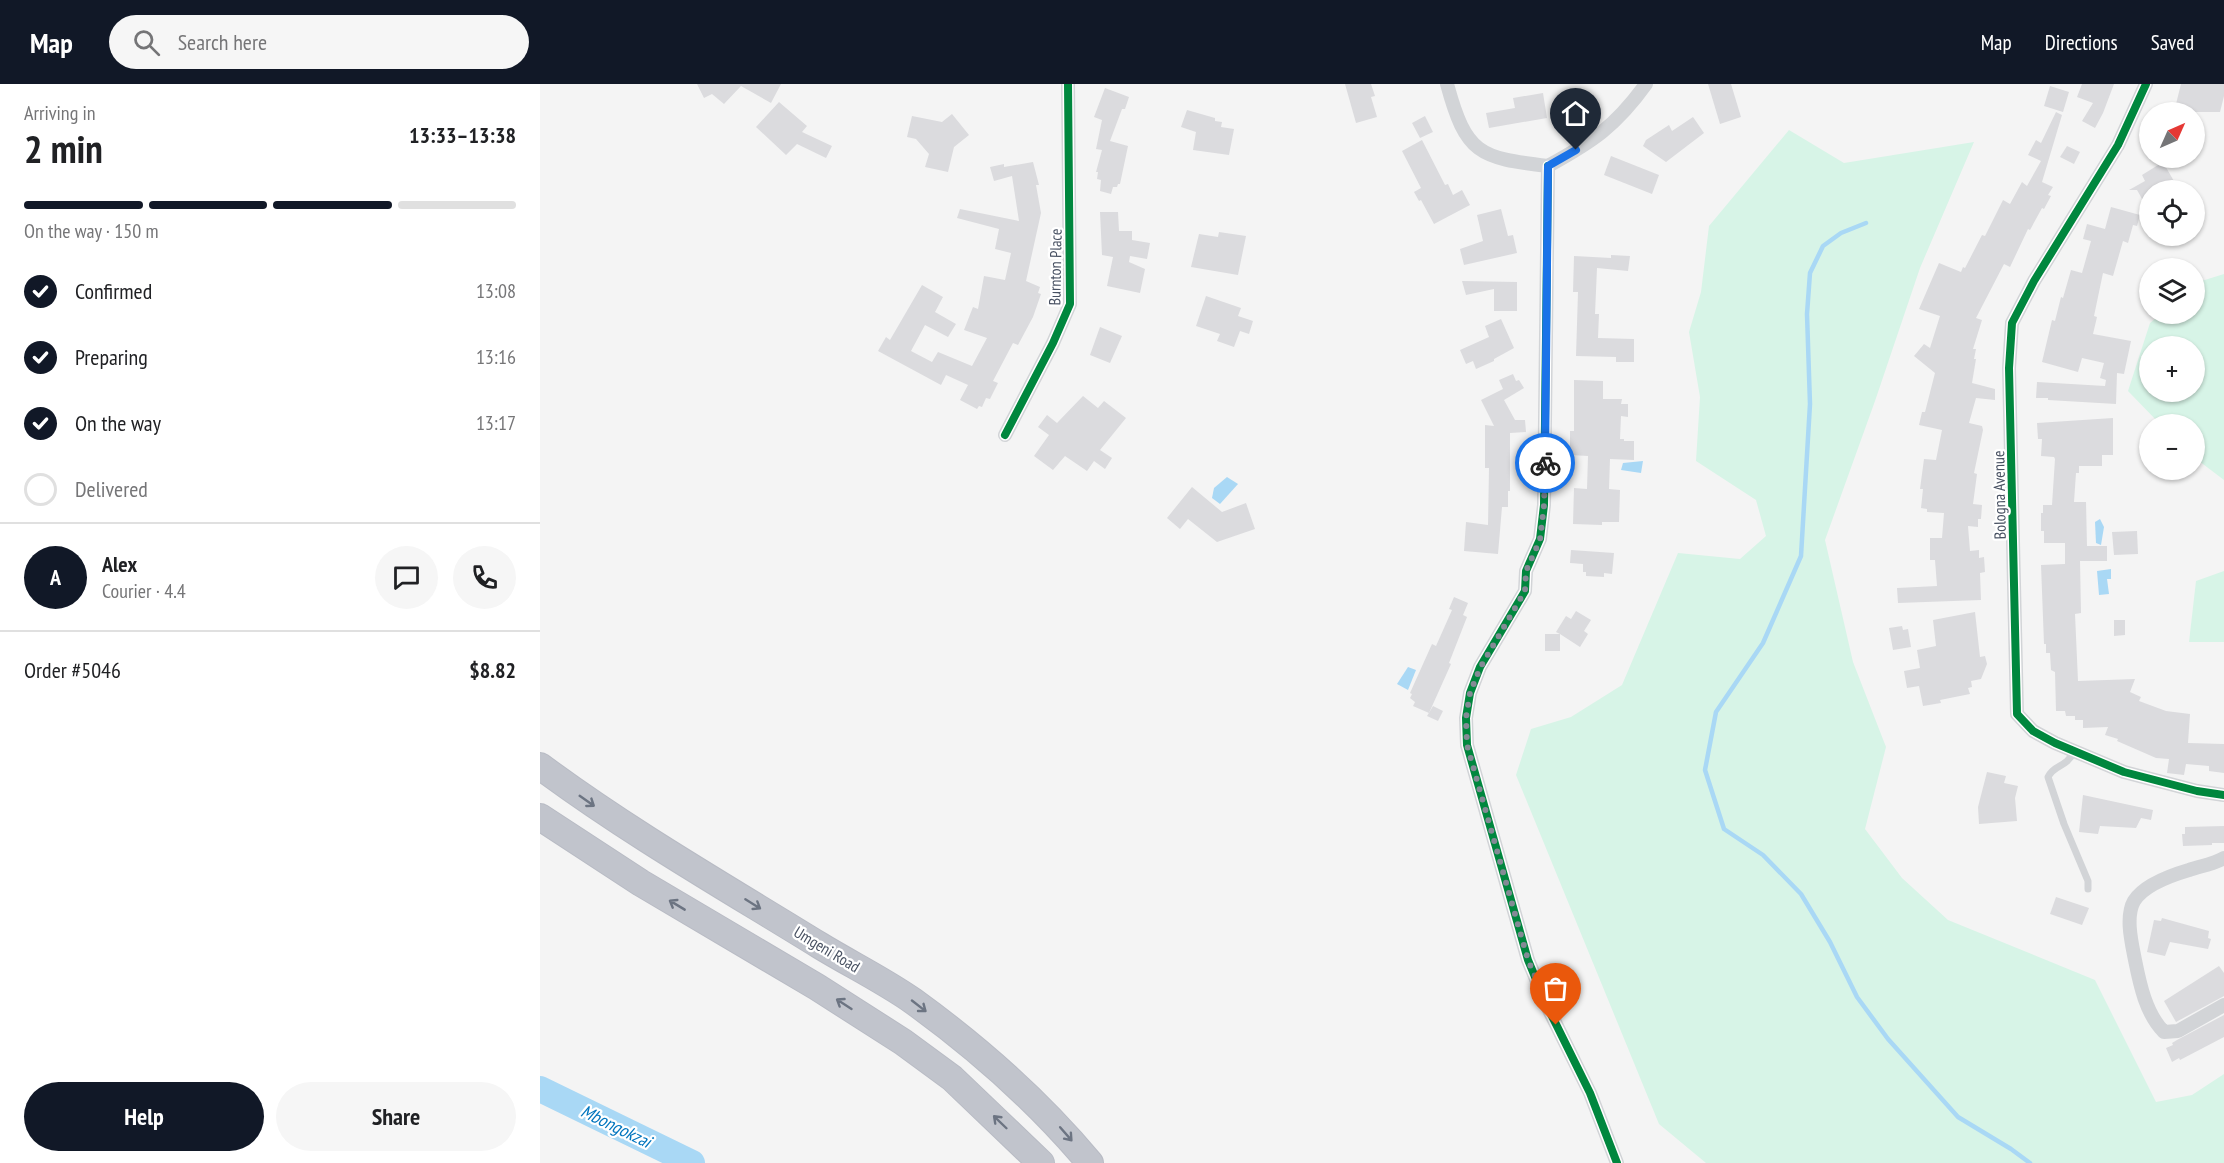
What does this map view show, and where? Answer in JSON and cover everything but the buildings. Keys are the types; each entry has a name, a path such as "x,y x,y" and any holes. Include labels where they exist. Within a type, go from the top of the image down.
{"highway":[{"name":"Umgeni Road","path":"540,766 587,801 652,844 912,1000 1000,1070 1060,1127 1090,1163"},
{"path":"540,817 641,883 817,987 903,1042 952,1078 1041,1163"}],"street":[{"name":"Burnton Place","path":"1005,435 1053,344 1070,304 1068,84"},
{"path":"1448,84 1455,114 1467,137 1486,154 1505,161 1548,166 1611,126 1646,84"},
{"name":"Bologna Avenue","path":"2146,84 2118,145 2034,281 2012,323 2009,368 2017,714 2032,730 2055,744 2124,772 2197,791 2224,795"},
{"path":"1548,166 1544,505 1540,540 1526,571 1525,591 1480,668 1470,693 1466,718 1467,745 1528,960 1548,1008 1590,1093 1617,1163"},
{"path":"2224,858 2168,877 2150,887 2134,901 2130,917 2131,940 2144,997 2156,1024 2163,1032 2178,1031 2224,1005"}],"lane":[{"path":"2074,752 2071,760 2050,772 2048,777 2064,824 2088,881 2088,889"}],"green space":[{"path":"1789,130 1844,163 1974,142 1920,268 1825,540 1853,662 1886,747 1865,829 1902,878 1948,920 2095,980 2156,1102 2192,1095 2224,1074 2224,1163 1706,1163 1659,1124 1516,775 1531,729 1571,717 1622,685 1678,553 1740,559 1766,536 1756,500 1696,461 1700,397 1689,332 1701,292 1709,226"},
{"path":"2224,274 2224,480 2205,466 2205,414 2150,414 2128,391 2139,357 2139,402 2205,402 2205,336 2146,336 2150,324 2205,324 2205,280"},
{"path":"2224,571 2224,642 2189,642 2196,581"}],"water":[{"path":"1643,461 1641,473 1621,470 1623,463"},
{"path":"1227,477 1238,484 1220,504 1212,498 1214,488"},
{"path":"2100,519 2104,527 2101,545 2096,543 2095,522"},
{"path":"2111,569 2111,579 2107,579 2109,594 2099,595 2097,571"},
{"path":"1408,667 1416,670 1408,690 1397,684"}],"waterway":[{"path":"1866,223 1841,233 1823,246 1810,273 1807,314 1810,404 1801,556 1763,643 1716,712 1705,770 1724,829 1763,855 1801,894 1830,942 1857,997 1888,1039 1958,1117 2030,1163"},
{"name":"Mbongokzai","path":"540,1089 692,1163"}],"cycle path":[{"path":"1005,435 1053,343 1070,304 1068,84"},
{"path":"2146,84 2118,145 2034,281 2012,323 2009,368 2017,714 2033,731 2055,743 2124,772 2197,791 2224,795"},
{"path":"1548,166 1544,505 1540,539 1526,571 1525,591 1480,667 1470,693 1466,718 1467,745 1528,960 1548,1008 1590,1093 1617,1163"}],"way so far":[{"path":"1545,463 1540,540 1526,571 1525,591 1480,668 1470,693 1466,718 1467,745 1528,960 1556,1025"}],"route":[{"path":"1545,463 1548,166 1576,150"}]}
